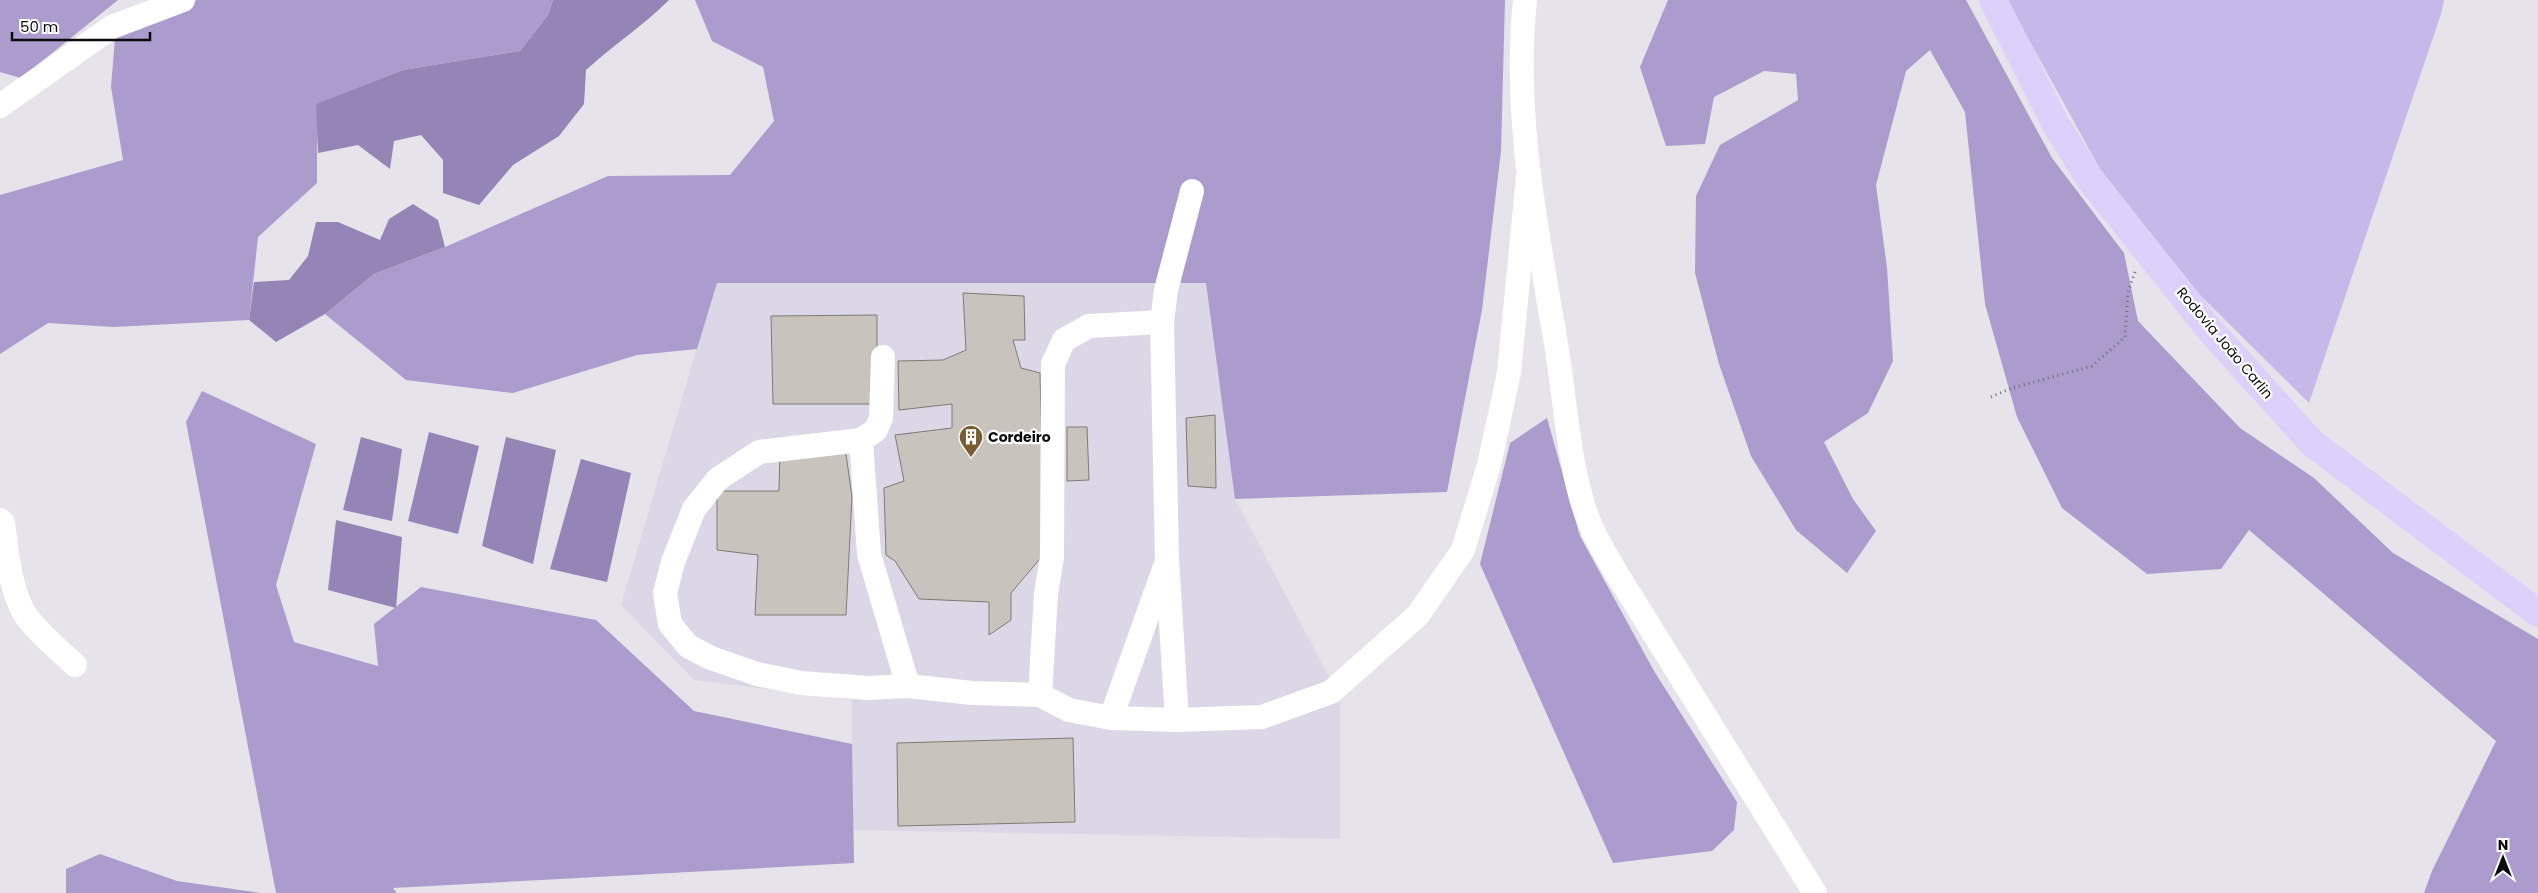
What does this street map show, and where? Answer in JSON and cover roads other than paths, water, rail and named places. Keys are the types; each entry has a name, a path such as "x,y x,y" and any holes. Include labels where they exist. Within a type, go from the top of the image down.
{"main road":[{"name":"Rodovia João Carlin","path":"1994,0 2061,133 2092,182 2211,331 2312,443 2538,614"}],"street":[{"path":"0,106 112,27 183,0"},
{"path":"1525,0 1520,46 1522,110 1528,177 1563,382 1571,444 1582,497 1593,531 1617,574 1814,893"},
{"path":"883,357 881,418 876,430 861,440 759,452 718,479 694,509 673,562 665,593 670,624 688,646 711,658 756,674 801,683 868,688 908,686 972,692 1040,695 1069,710 1110,718 1177,720 1262,716 1331,692 1418,615 1463,550 1489,465 1509,373 1528,177"},
{"path":"1177,720 1167,559 1162,322 1166,290 1192,191"},
{"path":"1040,695 1046,594 1052,557 1053,364 1064,340 1089,326 1162,322"},
{"path":"861,440 869,554 908,686"},
{"path":"0,520 3,523 10,577 22,610 48,640 75,664"},
{"path":"1110,718 1167,559"}],"place":[{"name":"Cordeiro","path":"971,458"}]}
